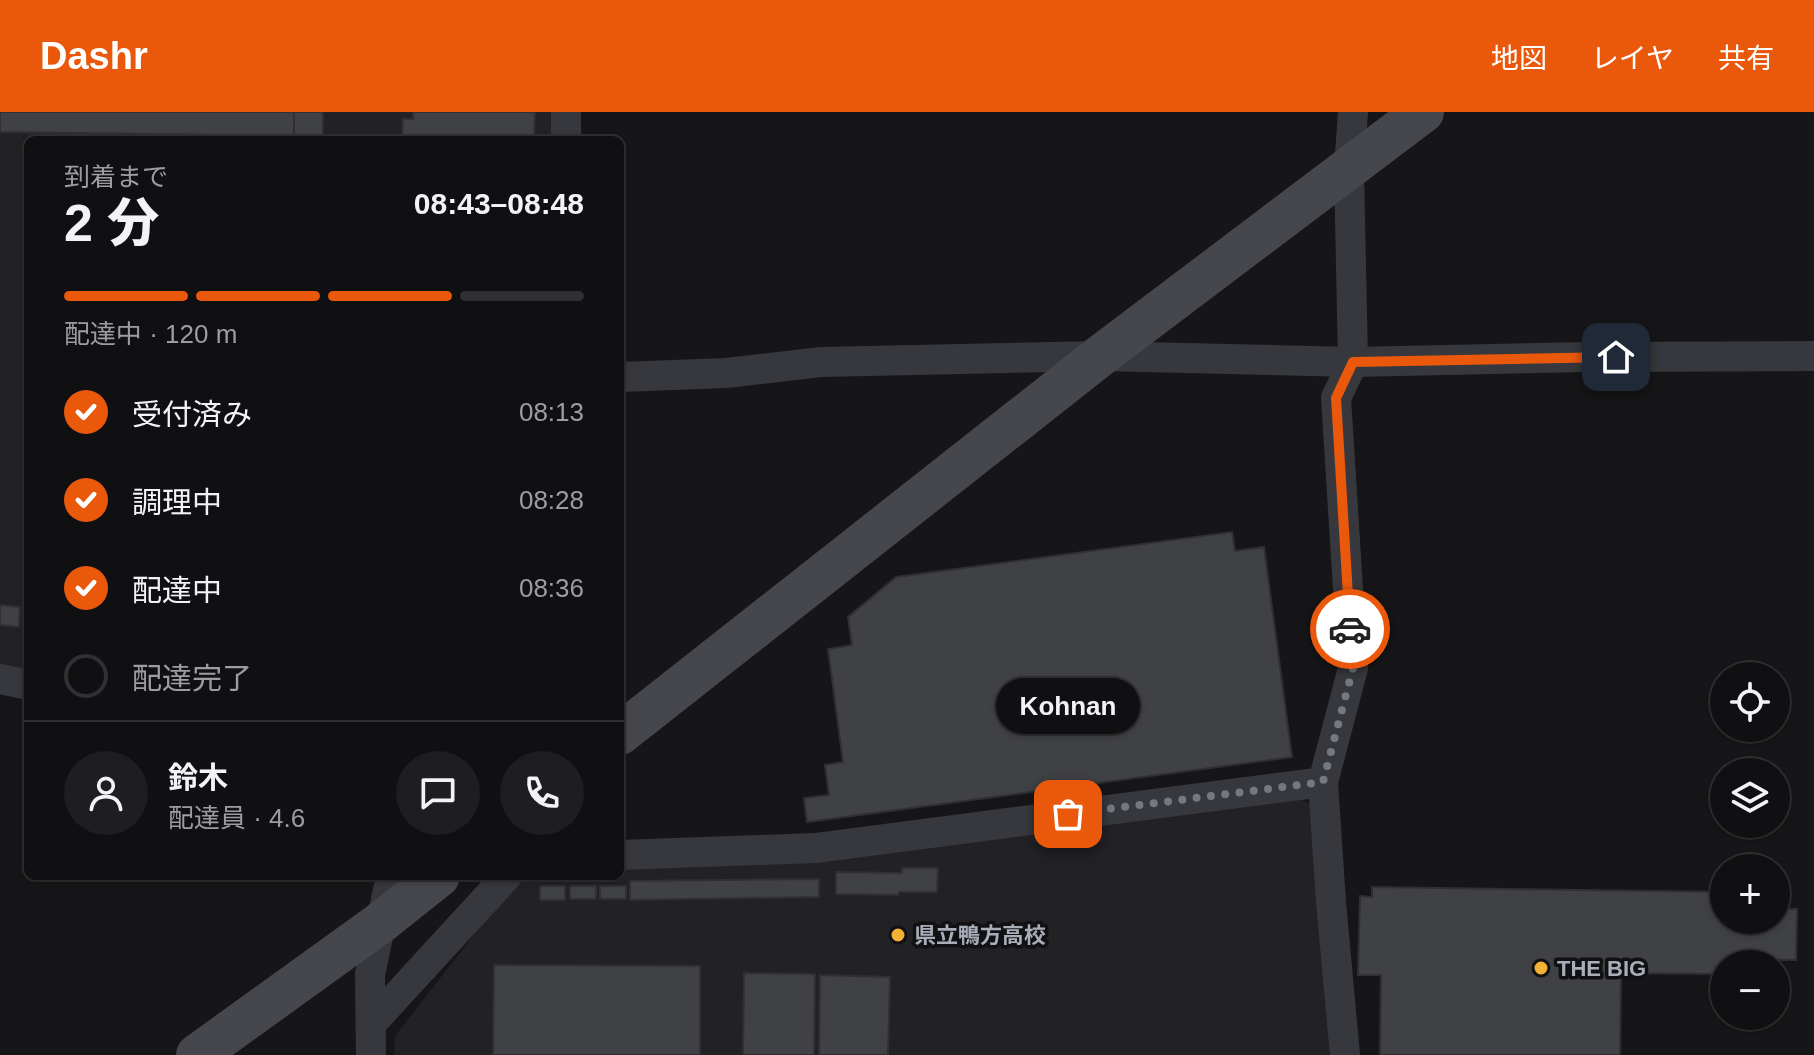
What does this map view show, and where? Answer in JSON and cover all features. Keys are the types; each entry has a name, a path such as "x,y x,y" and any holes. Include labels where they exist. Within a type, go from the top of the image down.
{"street":[{"path":"566,112 566,136"},
{"path":"1345,1055 1323,782 1353,668 1336,398 1353,362 1349,169 1353,112"},
{"path":"624,731 1100,356 1423,112"},
{"path":"624,377 726,373 821,362 1100,356 1353,362 1814,356"},
{"path":"0,679 24,684"},
{"path":"624,855 815,848 1323,782"},
{"path":"371,1055 370,974 390,880"},
{"path":"197,1055 380,923 434,880"},
{"path":"371,1024 503,880"}],"shaded area":[{"path":"0,112 558,112 557,136 24,136 24,669 0,664"},
{"name":"県立鴨方高校","path":"1293,793 1313,807 1331,1055 394,1055 395,1036 517,880 624,880 624,865"}],"building":[{"path":"0,112 294,112 294,136 0,132"},
{"path":"294,112 323,112 323,136 294,136"},
{"path":"413,112 535,112 534,136 402,136 403,119 413,119"},
{"path":"1232,532 1235,551 1264,547 1292,757 807,822 804,798 829,795 825,765 843,762 828,649 852,645 848,617 896,577"},
{"path":"0,605 20,607 19,627 0,625"},
{"path":"902,868 938,868 937,892 836,894 836,872 902,873"},
{"path":"819,879 819,897 630,900 630,881"},
{"path":"540,886 565,886 565,900 540,900"},
{"path":"570,886 596,886 596,899 570,899"},
{"path":"600,886 626,886 626,899 600,899"},
{"name":"THE BIG","path":"1372,887 1710,892 1710,934 1790,934 1790,909 1797,909 1796,960 1790,960 1790,950 1710,950 1710,974 1621,973 1620,1055 1380,1055 1381,975 1358,975 1360,896 1372,897"},
{"path":"494,965 700,966 700,1055 493,1055"},
{"path":"744,973 815,974 814,1055 743,1055"},
{"path":"820,975 890,977 888,1055 819,1055"}],"way so far":[{"path":"1068,814 1323,782 1353,668 1350,629"}],"place":[{"name":"Kohnan","path":"1068,814"},
{"name":"県立鴨方高校","path":"898,935"},
{"name":"THE BIG","path":"1541,968"}],"route":[{"path":"1350,629 1336,398 1353,362 1616,357"}]}
